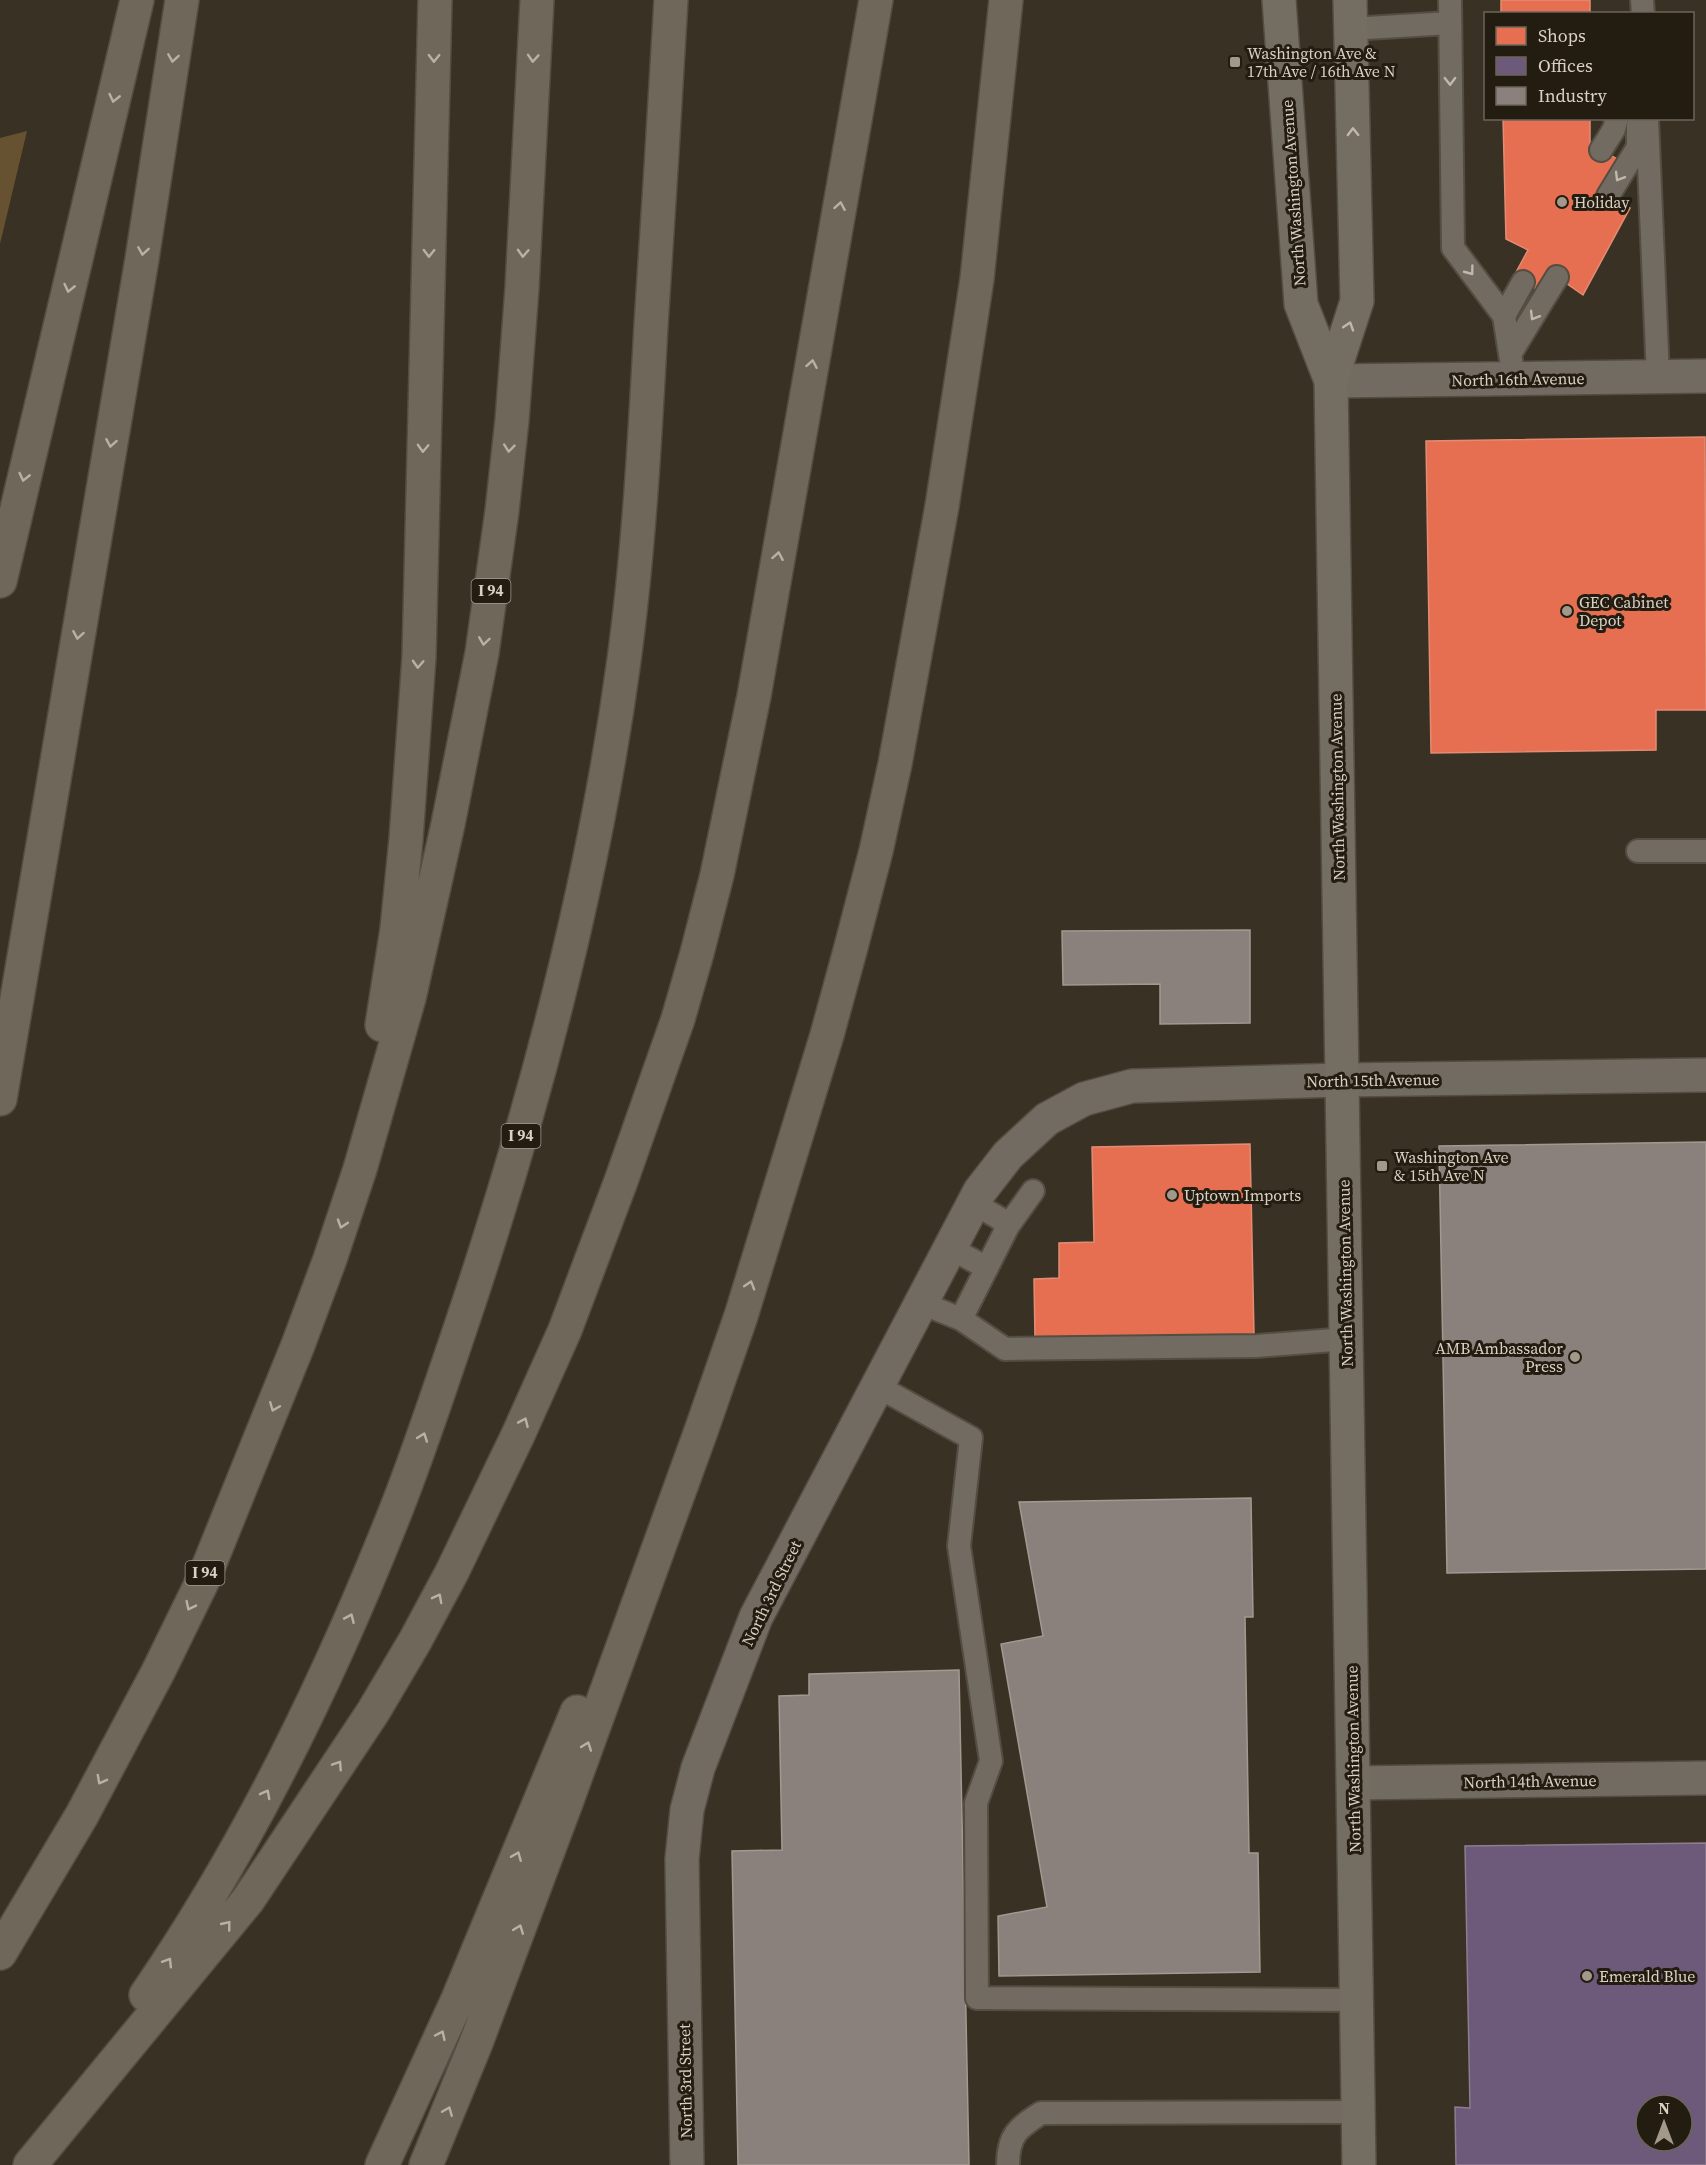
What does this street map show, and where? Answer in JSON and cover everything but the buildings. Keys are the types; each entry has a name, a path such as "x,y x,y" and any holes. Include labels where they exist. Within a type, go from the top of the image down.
{"highway":[{"path":"0,581 137,0"},
{"path":"0,1099 142,259 182,0"},
{"path":"360,1169 397,929 415,715 421,594 435,0"},
{"name":"I 94","path":"0,1953 82,1815 158,1672 203,1580 298,1345 330,1259 360,1169 409,998 448,824 482,653 502,511 512,420 522,288 537,0"},
{"name":"I 94","path":"28,2165 158,1977 242,1840 281,1765 325,1674 396,1510 500,1211 529,1110 598,826 625,657 642,488 671,0"},
{"path":"28,2165 248,1900 373,1712 452,1572 518,1435 565,1330 674,1030 717,875 754,696 876,0"},
{"path":"426,2165 476,2043 571,1792 701,1431 741,1316 827,1035 876,852 895,764 942,507 976,290 999,90 1006,0"},
{"path":"382,2165 463,1988 741,1316"}],"main road":[{"name":"North Washington Avenue","path":"1279,0 1301,304 1330,381 1359,2165"},
{"name":"North Washington Avenue","path":"1330,381 1357,302 1350,15"}],"street":[{"name":"North 16th Avenue","path":"1330,381 1512,366 1658,377 1706,376"},
{"name":"North 15th Avenue","path":"1047,1119 1084,1099 1132,1086 1341,1080 1706,1075"},
{"name":"North 3rd Street","path":"687,2165 682,1859 687,1810 698,1768 756,1617 973,1203 1008,1155 1047,1119"},
{"name":"North 14th Avenue","path":"1354,1783 1706,1778"}],"lane":[{"path":"1450,0 1453,248 1503,316 1512,366"},
{"path":"1350,15 1449,23"},
{"path":"1601,150 1614,129 1616,120"},
{"path":"1608,196 1638,147 1638,120"},
{"path":"1647,120 1658,377"},
{"path":"1512,366 1557,277"},
{"path":"1503,316 1523,282"},
{"path":"1638,851 1706,850"},
{"path":"961,1319 1008,1226 1033,1191"},
{"path":"973,1203 1008,1226"},
{"path":"950,1248 987,1268"},
{"path":"921,1303 961,1319 1005,1349 1257,1346 1346,1339"},
{"path":"877,1386 971,1438 959,1546 991,1761 976,1803 977,1998 1357,2000"},
{"path":"1008,2165 1008,2150 1019,2128 1041,2114 1358,2112"}],"shaded area":[{"path":"27,131 0,244 0,138"}],"place":[{"name":"Washington Ave & 17th Ave / 16th Ave N","path":"1235,62"},
{"name":"Holiday","path":"1562,202"},
{"name":"GEC Cabinet Depot","path":"1567,611"},
{"name":"Washington Ave & 15th Ave N","path":"1382,1166"},
{"name":"Uptown Imports","path":"1172,1195"},
{"name":"AMB Ambassador Press","path":"1575,1357"},
{"name":"Emerald Blue","path":"1587,1976"}]}
